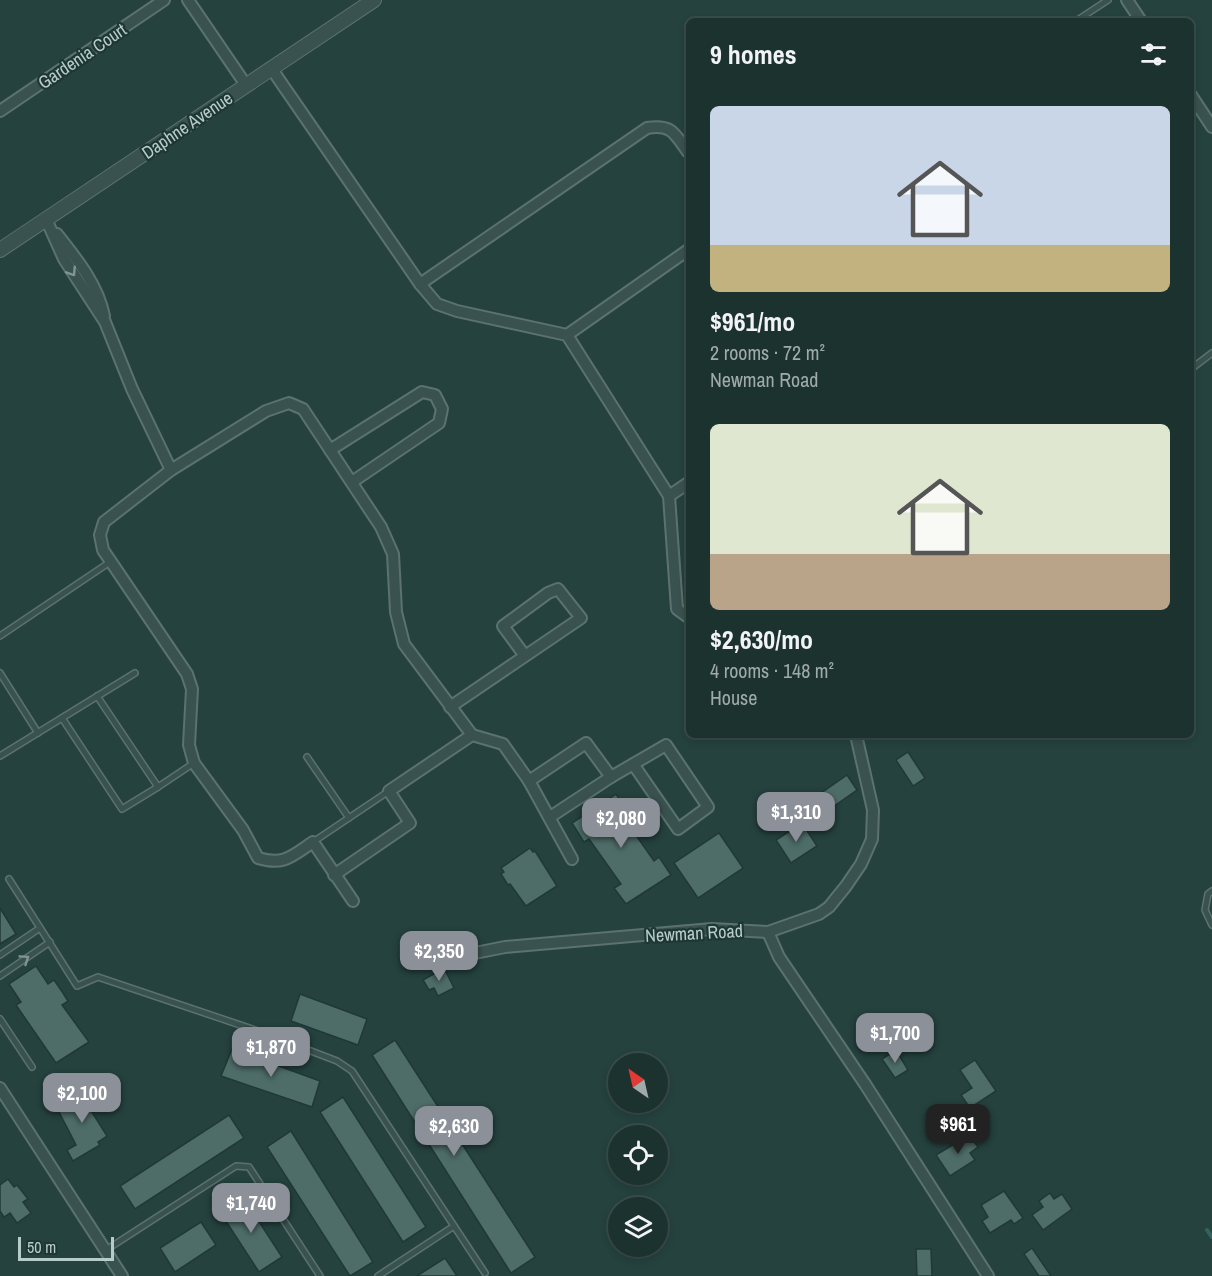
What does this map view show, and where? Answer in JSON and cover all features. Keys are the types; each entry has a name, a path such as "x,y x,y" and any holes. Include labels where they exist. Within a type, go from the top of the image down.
{"street":[{"name":"Gardenia Court","path":"0,111 164,0"},
{"path":"188,0 246,85"},
{"name":"Daphne Avenue","path":"0,250 374,0"},
{"path":"1127,0 1139,18"},
{"path":"271,68 420,284 437,304 457,311 567,334 669,496 677,609 686,616"},
{"path":"1194,100 1212,127"},
{"path":"420,284 646,128 663,126 673,132 686,149"},
{"path":"46,219 64,258 105,322 132,389 171,470"},
{"path":"567,334 686,251"},
{"path":"330,450 422,392 435,395 442,409 439,423 352,482"},
{"path":"353,901 313,842 286,860 272,862 258,858 243,830 194,763 189,745 192,689 187,674 110,562 103,550 100,536 104,522 171,470 266,411 289,403 303,409 381,527 393,554 396,612 404,644 472,735 503,744 529,781 572,859"},
{"path":"669,496 686,484"},
{"path":"450,707 581,618 558,590 548,593 503,626 525,656"},
{"path":"334,875 410,823 389,791 472,735"},
{"path":"768,932 819,915 829,907 861,864 872,839 873,810 857,738"},
{"path":"529,781 586,743 611,777"},
{"path":"550,817 611,777 633,764 666,745 708,807 678,829 633,764"},
{"name":"Newman Road","path":"465,955 505,947 712,929 768,932 779,957 866,1084 988,1276"},
{"path":"0,1088 122,1276"}],"lane":[{"path":"1081,18 1108,0"},
{"path":"1194,367 1212,353"},
{"path":"0,636 110,562"},
{"path":"0,673 38,733"},
{"path":"0,756 135,673"},
{"path":"97,696 158,787"},
{"path":"62,718 122,809 194,763"},
{"path":"308,757 349,818"},
{"path":"313,842 389,791"},
{"path":"9,879 77,986 98,976 275,1037 337,1061 352,1071 485,1273"},
{"path":"1212,891 1208,894 1205,910 1212,925"},
{"path":"0,955 40,928"},
{"path":"0,976 50,942"},
{"path":"0,1019 32,1067"},
{"path":"105,1250 236,1166 249,1167 320,1276"},
{"path":"378,1276 454,1226"}],"building":[{"path":"908,752 925,778 913,786 896,760"},
{"path":"847,775 857,790 827,811 817,796"},
{"path":"616,794 628,813 623,817 654,861 659,857 671,875 626,904 614,888 621,884 589,839 584,842 572,823"},
{"path":"802,823 817,846 791,863 776,840"},
{"path":"719,833 743,868 698,898 674,863"},
{"path":"530,848 533,852 535,851 557,886 526,906 510,884 508,885 501,874 504,872 501,868"},
{"path":"0,908 16,934 0,944"},
{"path":"36,966 48,984 54,980 68,1001 62,1005 89,1042 56,1063 16,1005 21,1002 9,984"},
{"path":"444,968 454,988 438,996 434,988 429,990 423,980"},
{"path":"300,994 367,1019 358,1045 291,1021"},
{"path":"395,1040 535,1257 511,1273 372,1055"},
{"path":"232,1049 320,1081 312,1107 221,1076"},
{"path":"896,1050 908,1070 895,1078 882,1059"},
{"path":"975,1060 996,1091 970,1108 961,1095 972,1088 960,1070"},
{"path":"92,1088 101,1103 90,1109 107,1136 98,1142 100,1145 73,1161 67,1150 76,1145 57,1108"},
{"path":"343,1097 426,1227 403,1242 320,1112"},
{"path":"229,1115 244,1138 135,1209 120,1186"},
{"path":"291,1131 373,1262 350,1276 267,1147"},
{"path":"969,1135 978,1147 970,1153 975,1160 950,1176 936,1155"},
{"path":"8,1179 14,1187 17,1185 28,1199 23,1202 31,1213 17,1223 10,1213 4,1217 0,1211 0,1185"},
{"path":"1004,1191 1023,1218 1014,1224 1011,1220 990,1233 982,1221 988,1217 981,1205"},
{"path":"1050,1193 1054,1199 1062,1194 1072,1209 1043,1230 1032,1215 1043,1207 1039,1201"},
{"path":"243,1197 282,1257 259,1272 220,1212"},
{"path":"201,1222 216,1245 175,1272 160,1248"},
{"path":"1032,1248 1051,1276 1039,1276 1024,1254"},
{"path":"916,1249 931,1249 932,1276 917,1276"},
{"path":"445,1258 457,1276 417,1276"}],"waterway":[{"path":"1207,1230 1212,1237"}]}
